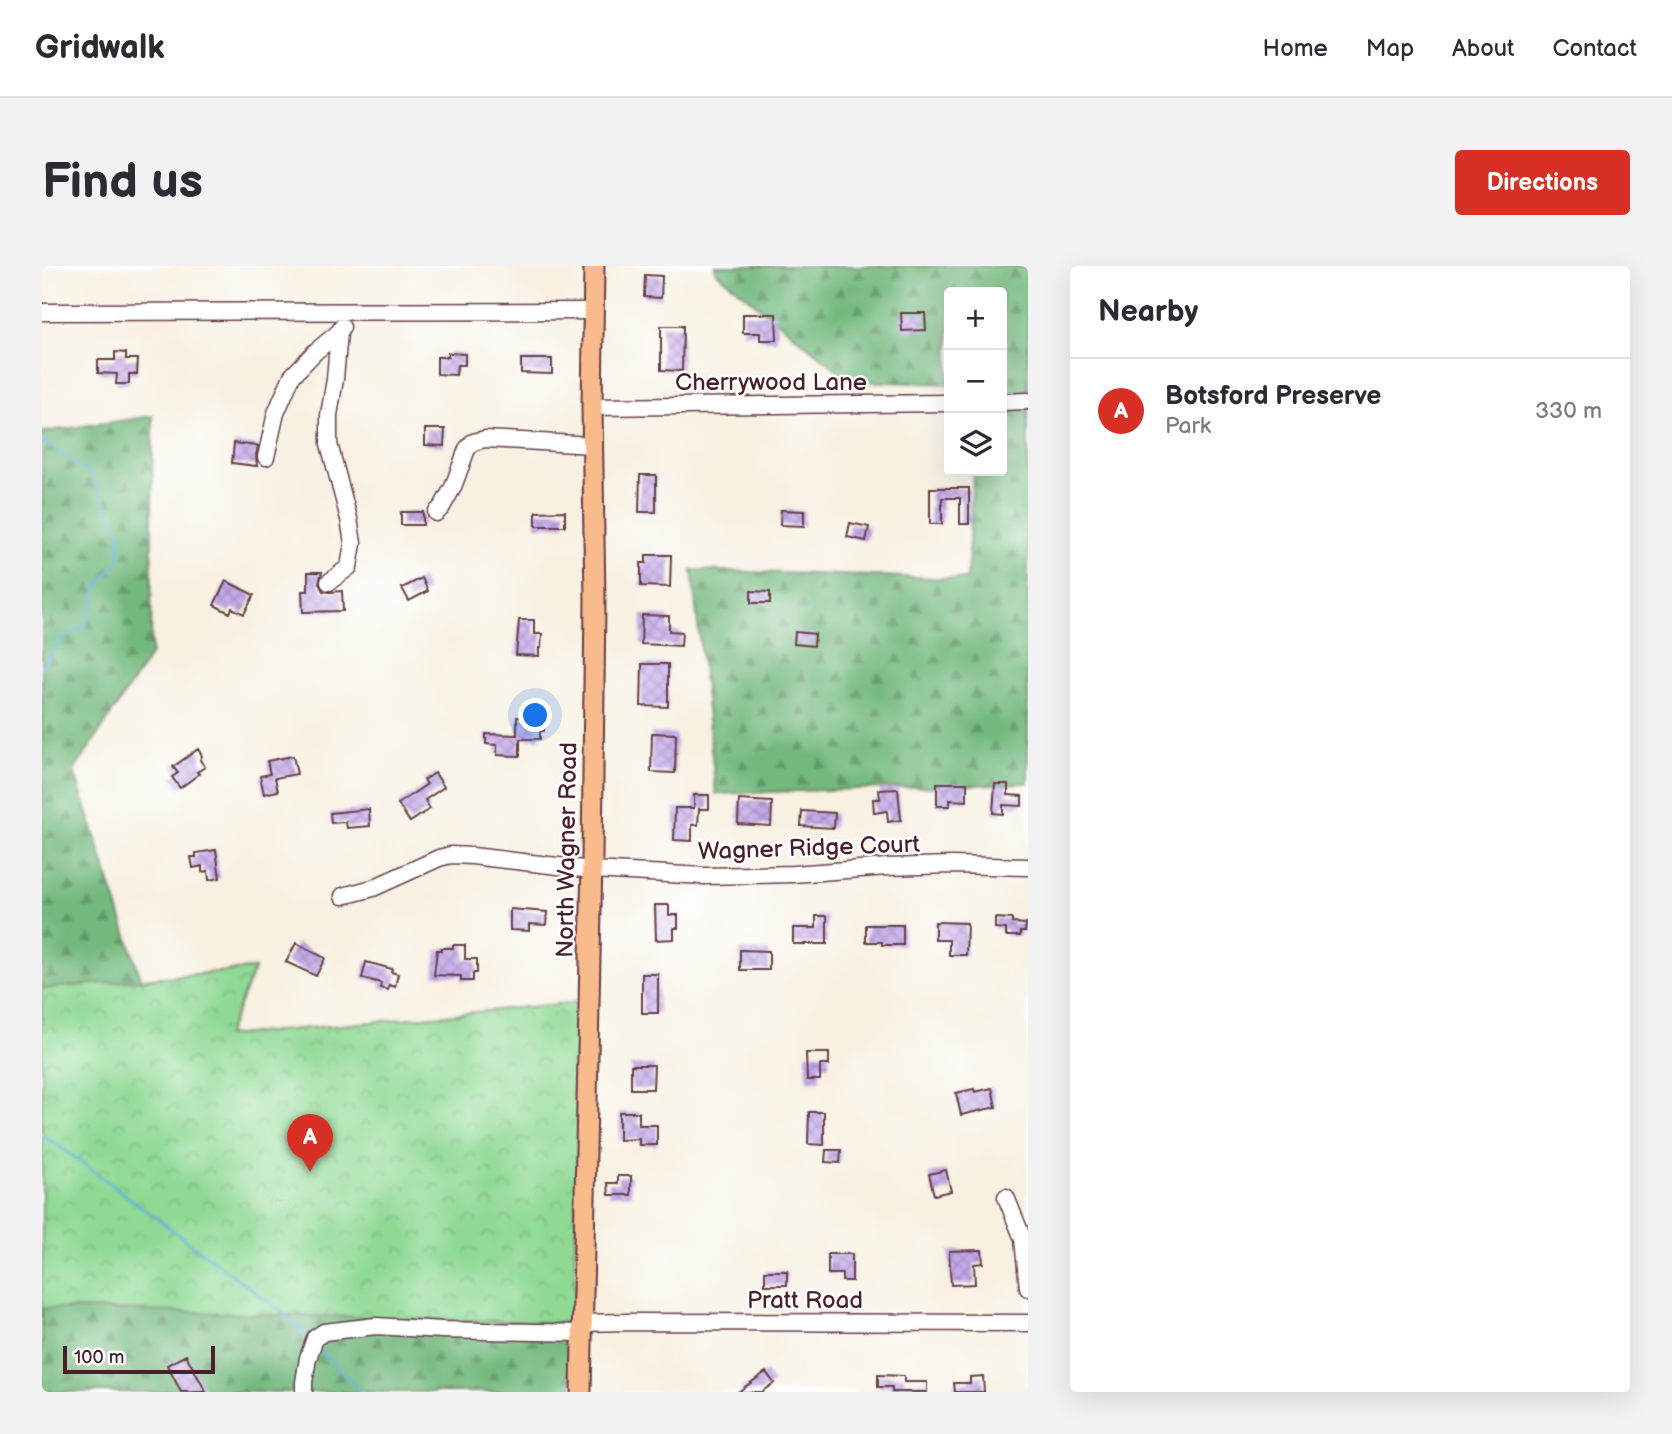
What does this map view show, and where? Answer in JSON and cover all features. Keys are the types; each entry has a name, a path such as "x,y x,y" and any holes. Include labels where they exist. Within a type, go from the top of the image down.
{"main road":[{"name":"North Wagner Road","path":"581,1392 592,870 595,601 594,266"}],"street":[{"path":"42,312 593,311"},
{"path":"329,582 349,567 353,543 329,444 329,415 339,332 348,312"},
{"path":"266,457 276,413 292,376 339,332"},
{"path":"1007,402 1028,401"},
{"name":"Cherrywood Lane","path":"593,407 944,403"},
{"path":"436,513 453,486 467,449 473,442 485,439 593,445"},
{"name":"Wagner Ridge Court","path":"343,896 373,888 439,858 451,856 592,870 705,876 952,865 1028,867"},
{"path":"1006,1197 1023,1239 1028,1288"},
{"name":"Pratt Road","path":"304,1392 309,1358 316,1338 324,1332 376,1326 442,1330 581,1328 627,1322 1028,1323"}],"green space":[{"path":"715,266 1028,266 1028,783 716,794 692,570 967,579 973,476 1007,476 1007,287 944,287 944,384 851,381 715,271"},
{"path":"153,416 151,654 74,771 141,979 254,969 226,1036 580,1002 572,1392 42,1392 42,432"},
{"path":"254,969 226,1036 580,1002 574,1323 42,1308 42,989"}],"building":[{"path":"645,275 662,276 661,298 644,297"},
{"path":"901,313 925,313 926,330 902,331"},
{"path":"743,314 776,314 777,340 760,340 760,333 743,333"},
{"path":"661,326 683,326 682,371 661,370"},
{"path":"115,352 126,353 126,359 138,359 137,374 129,374 129,384 116,384 117,374 98,373 98,360 115,360"},
{"path":"448,353 465,354 465,365 457,365 456,375 437,374 437,357 448,357"},
{"path":"521,359 552,359 552,374 521,373"},
{"path":"425,429 445,429 444,446 425,445"},
{"path":"234,443 258,446 257,466 232,463"},
{"path":"640,475 656,475 656,512 639,512"},
{"path":"930,488 969,488 969,524 960,524 960,498 942,498 942,524 930,524"},
{"path":"781,510 804,511 804,526 780,525"},
{"path":"565,511 565,526 536,526 536,512"},
{"path":"401,512 423,512 423,525 401,525"},
{"path":"850,523 869,527 866,541 847,537"},
{"path":"646,555 671,555 670,587 641,586 641,563 646,563"},
{"path":"308,572 322,572 319,583 323,591 342,591 343,611 303,612 302,591 308,591"},
{"path":"422,578 428,591 409,601 402,588"},
{"path":"226,581 254,595 244,614 232,608 230,613 214,605"},
{"path":"751,591 770,592 770,603 751,603"},
{"path":"642,615 669,616 669,631 682,632 681,646 641,644"},
{"path":"519,620 534,620 534,634 542,634 539,656 516,655"},
{"path":"795,632 815,634 814,646 794,644"},
{"path":"642,664 668,664 668,707 641,706"},
{"path":"517,717 544,717 544,731 540,731 540,739 520,739 520,756 497,755 497,745 486,744 486,734 517,735"},
{"path":"652,733 676,734 675,773 651,772"},
{"path":"198,749 202,756 200,760 205,767 180,788 172,777 178,773 173,767"},
{"path":"293,756 297,774 275,778 278,791 264,794 260,776 270,774 267,761"},
{"path":"435,773 444,787 425,800 430,809 410,822 398,804 427,784 424,780"},
{"path":"937,783 967,783 967,801 950,800 950,806 937,806"},
{"path":"995,784 1008,784 1008,795 1022,796 1022,806 1003,805 1003,814 993,813"},
{"path":"898,789 901,820 888,822 887,811 874,813 873,799 880,799 879,790"},
{"path":"694,795 709,795 709,809 699,809 698,825 692,825 692,841 674,840 675,808 694,808"},
{"path":"739,800 772,802 771,826 738,824"},
{"path":"369,809 370,826 347,828 346,822 331,823 330,813"},
{"path":"802,811 835,813 834,828 801,826"},
{"path":"216,850 220,878 209,880 208,871 202,872 202,866 193,868 191,857 196,857 196,853"},
{"path":"655,905 669,905 669,915 678,915 678,928 674,928 674,939 656,940"},
{"path":"510,909 547,912 546,925 529,924 529,931 510,930"},
{"path":"816,916 827,916 827,944 793,944 793,928 816,928"},
{"path":"995,918 1012,919 1012,923 1026,924 1025,932 1020,932 1020,936 1006,936 1006,929 995,928"},
{"path":"935,922 967,923 966,955 949,955 949,940 935,940"},
{"path":"866,925 903,925 903,945 866,942"},
{"path":"296,943 325,958 316,976 286,962"},
{"path":"453,945 465,945 465,959 477,959 477,973 473,973 473,981 461,981 461,976 434,975 437,950 453,948"},
{"path":"740,950 769,951 769,970 740,970"},
{"path":"366,962 392,969 391,972 398,974 395,987 389,985 388,990 380,988 381,983 362,978"},
{"path":"642,974 658,974 658,1013 642,1013"},
{"path":"806,1053 829,1053 829,1065 820,1065 820,1080 807,1080"},
{"path":"631,1065 654,1065 653,1089 631,1089"},
{"path":"992,1088 996,1107 961,1115 956,1093"},
{"path":"619,1112 639,1112 639,1125 657,1125 657,1145 639,1145 639,1139 619,1140"},
{"path":"809,1112 824,1112 824,1145 808,1144"},
{"path":"826,1150 841,1150 840,1163 825,1162"},
{"path":"946,1170 951,1191 934,1195 929,1174"},
{"path":"618,1176 631,1176 631,1195 609,1195 608,1183 618,1183"},
{"path":"982,1250 983,1263 974,1264 975,1284 951,1285 949,1251"},
{"path":"828,1254 852,1254 852,1281 842,1281 842,1274 828,1274"},
{"path":"765,1271 787,1271 787,1285 765,1285"},
{"path":"186,1355 206,1392 181,1392 167,1365"},
{"path":"766,1372 774,1383 761,1392 738,1392"},
{"path":"878,1375 904,1376 904,1382 927,1382 927,1392 892,1392 892,1387 878,1387"},
{"path":"983,1376 984,1392 955,1392 954,1383 970,1383 970,1377"}],"waterway":[{"path":"42,440 90,474 120,532 119,561 97,587 85,627 61,638 42,667"},
{"path":"42,1135 285,1314 310,1338"},
{"path":"319,1348 360,1392"}],"place":[{"name":"Botsford Preserve","path":"310,1172"}]}
